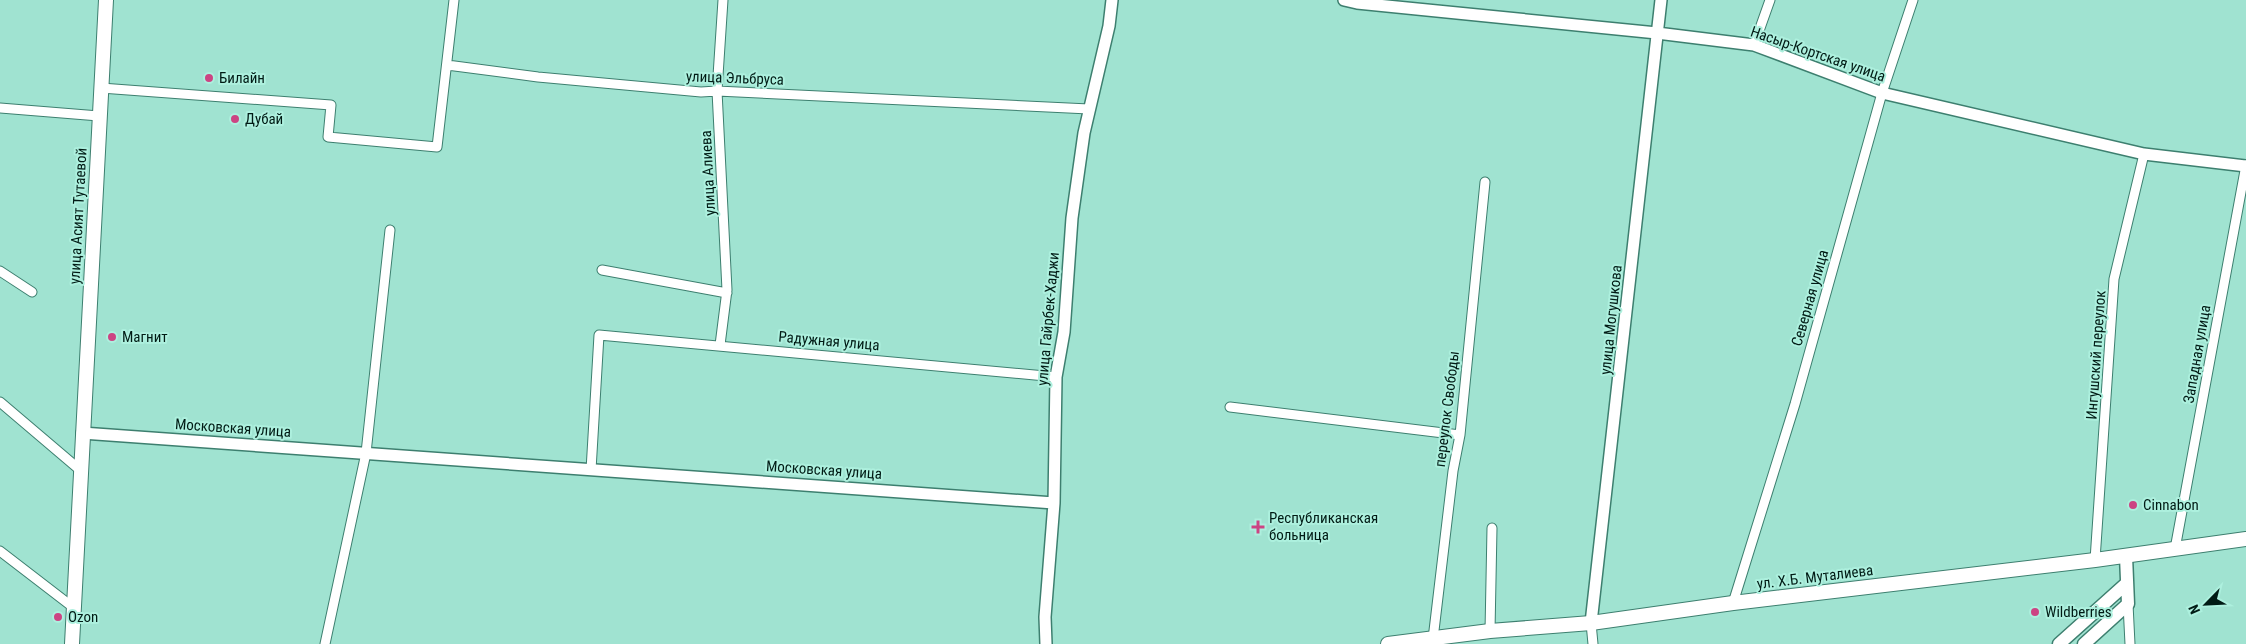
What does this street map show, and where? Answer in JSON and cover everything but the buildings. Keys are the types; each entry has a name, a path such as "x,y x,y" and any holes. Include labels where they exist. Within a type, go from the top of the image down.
{"main road":[{"name":"улица Асият Тутаевой","path":"82,433 106,0"},
{"path":"72,644 82,433"},
{"name":"ул. Х.Б. Муталиева","path":"1388,644 1490,631 1591,623 1733,603 2095,560 2246,539"},
{"path":"2084,644 2128,604 2126,556"},
{"path":"2059,644 2127,583"}],"street":[{"path":"101,88 331,105 328,137 438,147 454,0"},
{"name":"улица Алиева","path":"720,345 727,293 717,91 723,0"},
{"name":"улица Гайрбек-Хаджи","path":"1046,644 1045,616 1054,504 1056,377 1064,332 1072,218 1089,109 1109,26 1112,0"},
{"name":"Насыр-Кортская улица","path":"1344,0 1357,4 1657,33 1754,45 1882,93 2144,154 2246,166"},
{"name":"улица Могушкова","path":"1593,644 1591,623 1661,0"},
{"path":"1754,45 1770,0"},
{"name":"Северная улица","path":"1733,603 1795,404 1882,93 1913,0"},
{"name":"улица Эльбруса","path":"447,65 538,77 701,92 717,91 1089,109"},
{"path":"0,108 100,116"},
{"name":"Ингушский переулок","path":"2095,560 2114,279 2144,154"},
{"name":"Западная улица","path":"2175,549 2246,166"},
{"name":"переулок Свободы","path":"1433,639 1453,471 1460,435 1485,182"},
{"path":"325,644 366,453 390,230"},
{"path":"602,270 727,293"},
{"path":"0,271 32,292"},
{"name":"Радужная улица","path":"591,470 599,335 1056,377"},
{"path":"0,402 80,470"},
{"path":"1230,407 1460,435"},
{"name":"Московская улица","path":"82,433 1054,504"},
{"path":"1490,631 1492,528"},
{"path":"0,551 74,608"},
{"path":"2128,604 2130,644"}],"place":[{"name":"Билайн","path":"209,78"},
{"name":"Дубай","path":"235,119"},
{"name":"Магнит","path":"112,337"},
{"name":"Cinnabon","path":"2133,505"},
{"name":"Республиканская больница","path":"1258,527"},
{"name":"Wildberries","path":"2035,612"},
{"name":"Ozon","path":"58,617"}]}
